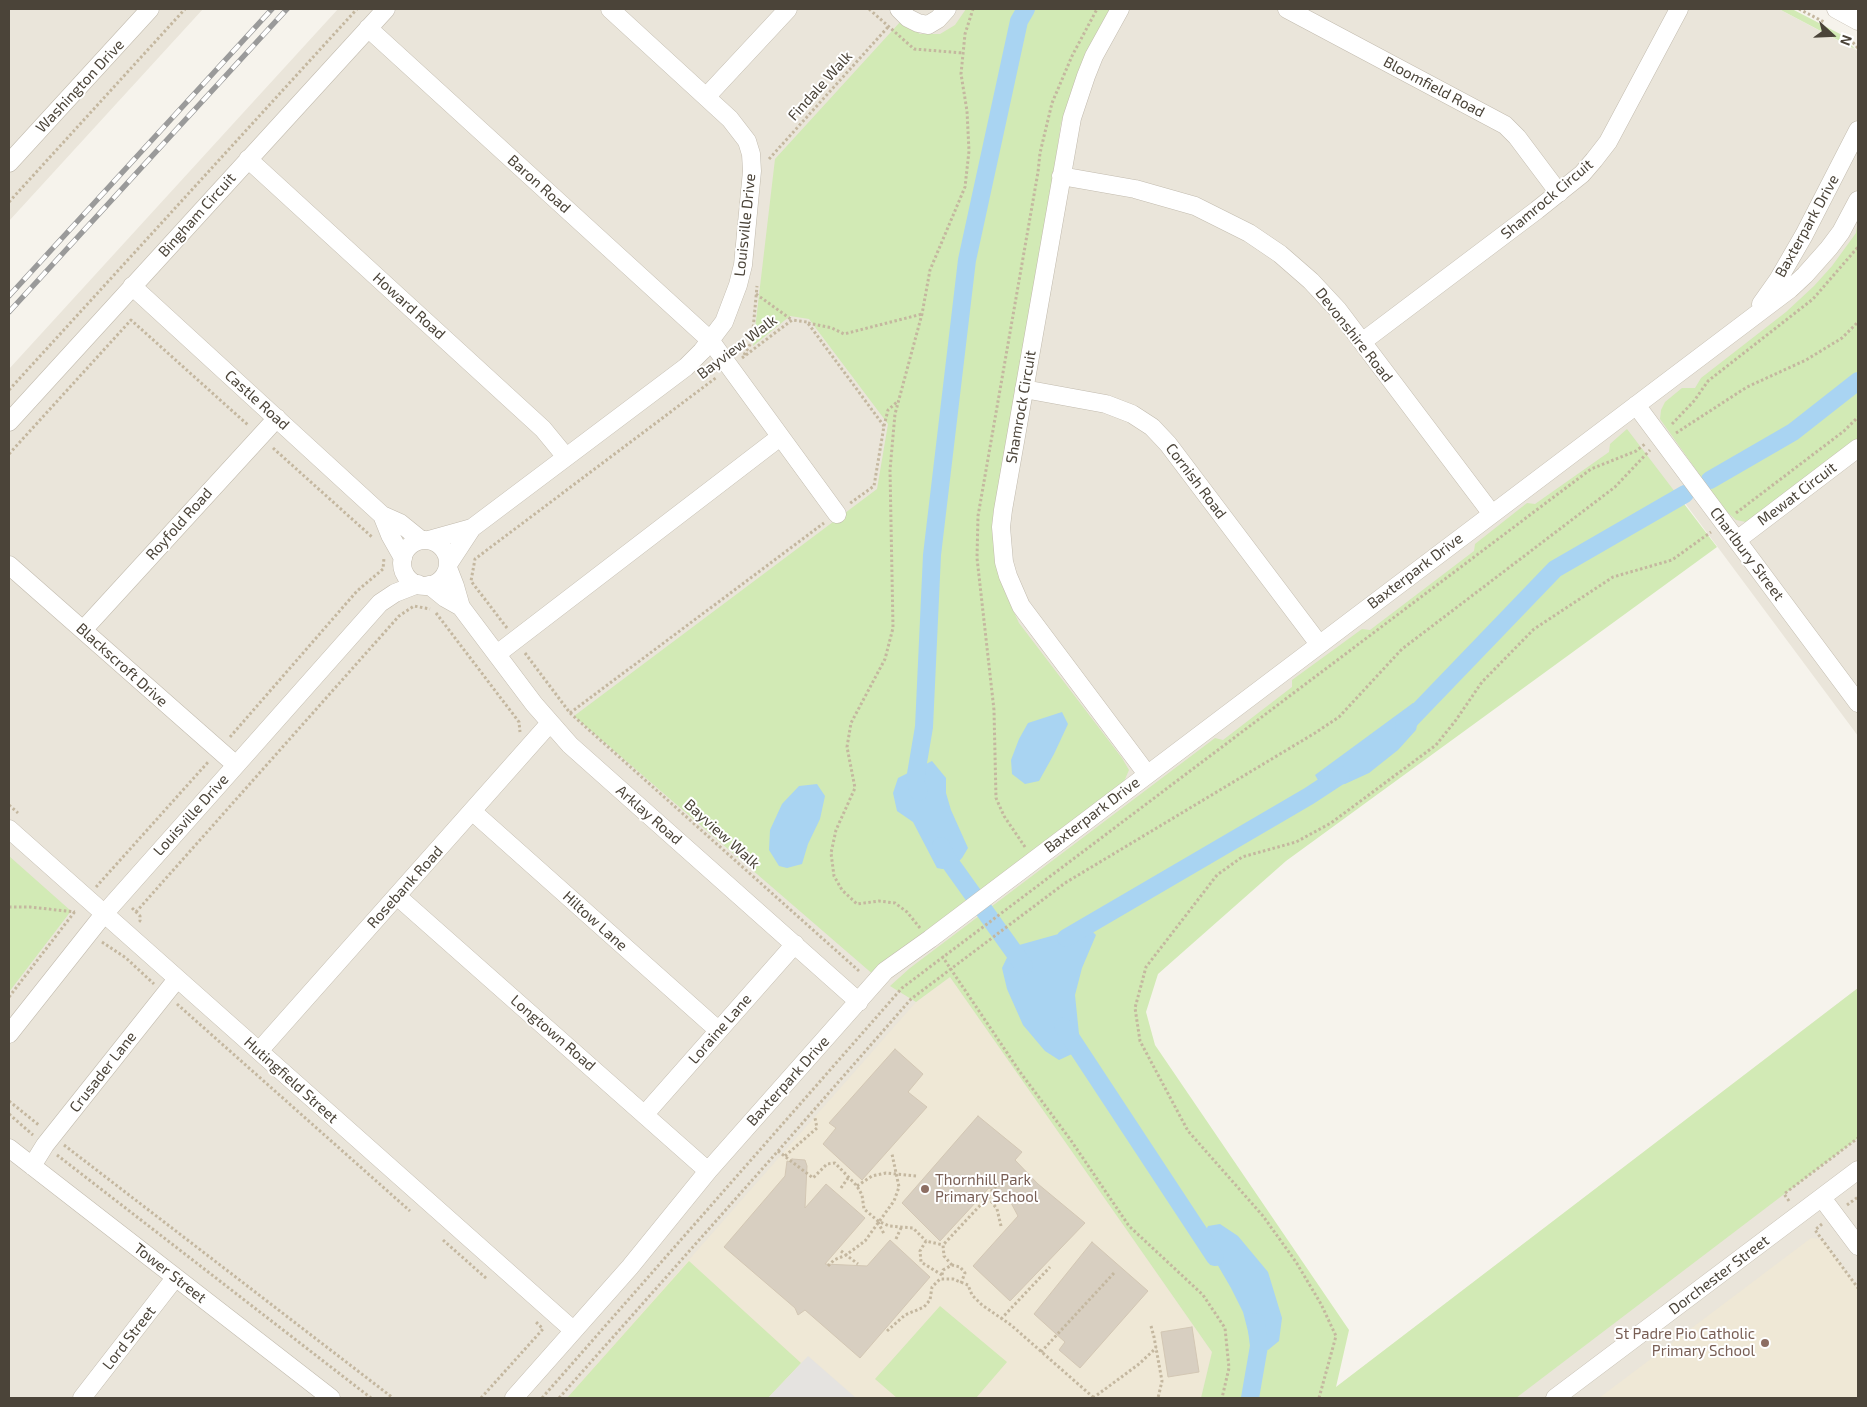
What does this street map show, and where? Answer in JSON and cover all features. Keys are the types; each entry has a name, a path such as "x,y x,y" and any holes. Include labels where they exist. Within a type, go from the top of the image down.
{"street":[{"name":"Washington Drive","path":"9,163 150,9"},
{"name":"Bingham Circuit","path":"9,422 386,9"},
{"name":"Louisville Drive","path":"448,565 472,528 686,368 724,322 738,285 743,265 752,171 747,141 730,119 610,9"},
{"path":"706,98 788,9"},
{"path":"899,9 918,23 928,25 938,19 947,9"},
{"name":"Shamrock Circuit","path":"1120,9 1102,40 1086,76 1072,118 1001,527 1002,545 1008,576 1021,606 1147,774"},
{"name":"Bloomfield Road","path":"1287,9 1505,126 1517,136 1559,193"},
{"name":"Shamrock Circuit","path":"1362,342 1582,174 1608,142 1679,9"},
{"path":"1836,9 1858,20"},
{"name":"Baron Road","path":"368,28 710,340 837,514"},
{"name":"Baxterpark Drive","path":"1750,318 1778,280 1804,235 1858,130"},
{"name":"Howard Road","path":"248,159 543,429 566,457"},
{"name":"Devonshire Road","path":"1061,176 1162,196 1195,206 1228,221 1265,243 1297,267 1332,303 1492,514"},
{"name":"Baxterpark Drive","path":"514,1398 630,1267 708,1171 885,971 930,939 1790,289 1818,261 1841,232 1858,200"},
{"name":"Castle Road","path":"132,286 382,514 400,523 425,540"},
{"name":"Cornish Road","path":"1024,389 1106,404 1132,414 1152,427 1168,444 1319,644"},
{"name":"Charlbury Street","path":"1636,405 1858,703"},
{"name":"Royfold Road","path":"83,630 277,418"},
{"path":"497,654 780,437"},
{"name":"Mewat Circuit","path":"1737,540 1858,448"},
{"name":"Castle Road","path":"382,514 403,560"},
{"name":"Louisville Drive","path":"425,540 472,528"},
{"path":"425,540 437,543 443,548 447,555 448,565 443,578 437,583 424,585 408,578 404,571 403,560 408,548 414,543 425,540"},
{"name":"Louisville Drive","path":"9,1034 104,914 380,602 403,560"},
{"name":"Blackscroft Drive","path":"9,565 236,765"},
{"name":"Arklay Road","path":"448,565 461,607 550,723 570,745 858,1002"},
{"name":"Louisville Drive","path":"380,602 395,593 424,585"},
{"name":"Arklay Road","path":"424,585 461,607"},
{"name":"Rosebank Road","path":"259,1051 550,723"},
{"name":"Hiltow Lane","path":"472,811 718,1030"},
{"name":"Hutingfield Street","path":"9,829 573,1330"},
{"name":"Longtown Road","path":"397,896 708,1171"},
{"name":"Loraine Lane","path":"645,1114 794,944"},
{"name":"Crusader Lane","path":"32,1166 48,1140 177,979"},
{"name":"Tower Street","path":"10,1152 32,1166 331,1398"},
{"name":"Dorchester Street","path":"1555,1398 1858,1170"},
{"path":"1822,1198 1858,1246"},
{"name":"Lord Street","path":"82,1398 175,1278"}],"path":[{"path":"9,202 186,9"},
{"path":"9,390 357,9"},
{"path":"974,9 964,34 961,74 968,111 969,151 965,187 930,270 922,314 895,414 890,470 893,628 884,659 851,723 847,747 855,788 836,830 830,853 834,876 842,890 857,904 880,901 894,902 907,912 943,957 1020,1072 1070,1139 1129,1226 1203,1295 1225,1328 1229,1368 1222,1398"},
{"name":"Findale Walk","path":"769,159 888,27"},
{"path":"559,1398 911,999 1066,883 1339,717 1402,649 1615,487 1694,401 1708,381 1813,300 1858,247"},
{"path":"756,294 792,320"},
{"name":"Bayview Walk","path":"859,971 570,713 471,580 475,559 792,320 832,328 844,334 922,314"},
{"path":"9,454 130,320 373,538"},
{"path":"807,322 884,426"},
{"path":"542,1398 902,988 1591,469 1636,451 1747,387 1806,360 1842,338 1858,322"},
{"path":"570,713 874,486 888,410 898,402"},
{"path":"1319,1398 1336,1336 1321,1304 1301,1270 1263,1216 1188,1131 1144,1049 1140,1040 1135,1008 1146,967 1217,875 1242,857 1296,842 1331,823 1436,744 1456,720 1482,682 1534,629 1614,577 1672,560 1844,431 1858,418"},
{"path":"9,997 86,898 357,592 383,569 385,550"},
{"path":"136,912 399,616 414,606 433,609 519,722 520,734"},
{"path":"101,881 136,912 140,916 140,921 147,927"},
{"path":"9,907 30,907 75,912"},
{"path":"71,916 126,958 417,1217"},
{"path":"9,1101 48,1140 371,1398"},
{"path":"9,1114 48,1140 393,1398"},
{"path":"784,1156 817,1128 815,1118"},
{"path":"1784,1194 1858,1138"},
{"path":"778,1152 813,1178 827,1164 835,1163 857,1186 862,1195 864,1209 878,1221 889,1226 913,1228 926,1241 943,1245"},
{"path":"828,1266 834,1260 846,1255 866,1241 878,1221 894,1201 899,1187 892,1154"},
{"path":"857,1186 872,1176 886,1173 916,1176"},
{"path":"961,1282 965,1273 960,1267 952,1265 944,1256 943,1245 1007,1176"},
{"path":"841,1188 848,1178"},
{"path":"988,1197 997,1209 1002,1226"},
{"path":"878,1221 884,1234"},
{"path":"896,1239 901,1228"},
{"path":"437,1234 491,1283"},
{"path":"926,1241 920,1251 921,1262 942,1275"},
{"path":"841,1251 858,1264"},
{"path":"887,1330 905,1315 924,1307 930,1300 932,1287 940,1279 943,1270 952,1265"},
{"path":"1001,1319 1050,1267"},
{"path":"1042,1352 1114,1273"},
{"path":"940,1279 953,1279 968,1285 972,1295 982,1305 1012,1325 1093,1398 1139,1364 1156,1348"},
{"path":"481,1398 543,1329 531,1318"},
{"path":"1151,1326 1162,1381 1158,1398"}],"shaded area":[{"path":"9,9 203,9 9,221"},
{"path":"338,9 1779,9 1858,51 1858,736 1679,495 1030,984 1335,1388 1858,988 1858,1398 9,1398 9,369"},
{"name":"Thornhill Park Primary School","path":"950,977 1212,1352 1201,1398 567,1398 916,1002"},
{"name":"St Padre Pio Catholic Primary School","path":"1811,1238 1822,1239 1858,1288 1858,1398 1599,1398"},
{"path":"808,1356 856,1398 768,1398"}],"green space":[{"path":"966,9 1113,9 1078,77 1061,123 997,562 1006,595 1019,623 1122,758 1129,770 1123,784 875,976 574,716 877,489 888,424 809,319 790,316 753,346 775,159 901,21 920,34 940,34 955,25"},
{"path":"1779,9 1792,9 1842,35 1855,49"},
{"path":"1858,219 1858,441 1759,515 1746,522 1736,520 1724,509 1660,419 1661,410 1665,402 1682,388 1695,388 1701,378 1786,312 1814,286 1832,266 1856,233"},
{"path":"1627,429 1717,547 1286,861 1158,974 1146,1012 1155,1045 1349,1330 1336,1387 1858,988 1858,1138 1516,1398 1201,1398 1212,1352 950,977 916,1002 890,986 910,968 1215,738 1223,740 1292,687 1292,680 1362,629 1370,630 1474,551 1475,544 1527,503 1535,504 1609,452 1610,444"},
{"path":"9,856 71,911 9,992"},
{"path":"689,1261 801,1363 768,1398 567,1398"},
{"path":"940,1306 1007,1362 976,1398 897,1398 875,1379"}],"water":[{"path":"1413,703 1421,709 1416,730 1398,750 1369,773 1345,784 1322,787 1315,775"},
{"path":"1062,712 1068,724 1054,754 1039,781 1025,784 1012,774 1011,760 1019,739 1028,723"},
{"path":"932,761 946,778 946,793 951,810 968,848 953,867 942,869 937,868 913,822 897,811 893,793 898,778"},
{"path":"817,784 825,796 820,819 808,844 802,864 787,868 779,866 769,850 770,830 782,804 799,786"},
{"path":"1087,926 1096,935 1082,968 1075,995 1079,1034 1072,1054 1059,1060 1045,1051 1023,1025 1007,989 1002,968 1012,947"},
{"path":"1220,1224 1238,1236 1268,1272 1282,1318 1279,1341 1268,1350 1250,1339 1243,1312 1202,1238 1208,1226"}],"building":[{"path":"895,1049 923,1074 908,1092 927,1107 862,1180 823,1144 836,1128 829,1123"},
{"path":"978,1116 1022,1152 1015,1160 1038,1184 1085,1223 1010,1301 973,1266 1018,1216 1010,1201 989,1188 940,1241 902,1203"},
{"path":"792,1159 805,1160 807,1166 805,1208 826,1184 865,1218 825,1264 867,1266 890,1240 930,1277 860,1358 805,1310 798,1315 795,1308 724,1247 785,1176 787,1161 791,1162"},
{"path":"1092,1242 1148,1291 1080,1368 1059,1350 1065,1342 1034,1314"},
{"path":"1192,1327 1199,1372 1168,1377 1161,1332"}],"waterway":[{"path":"919,792 915,780 924,727 932,555 967,260 1019,21 1026,9"},
{"path":"1710,480 1793,432 1858,381"},
{"path":"1404,726 1555,569 1685,494"},
{"path":"1066,938 1309,796 1341,775"},
{"path":"941,846 946,857 1024,966"},
{"path":"1063,1026 1215,1257"},
{"path":"1250,1398 1259,1346 1256,1322"}],"railway":[{"path":"9,296 272,9"},
{"path":"9,312 287,9"}],"place":[{"name":"Thornhill Park Primary School","path":"925,1189"},
{"name":"St Padre Pio Catholic Primary School","path":"1765,1343"}]}
